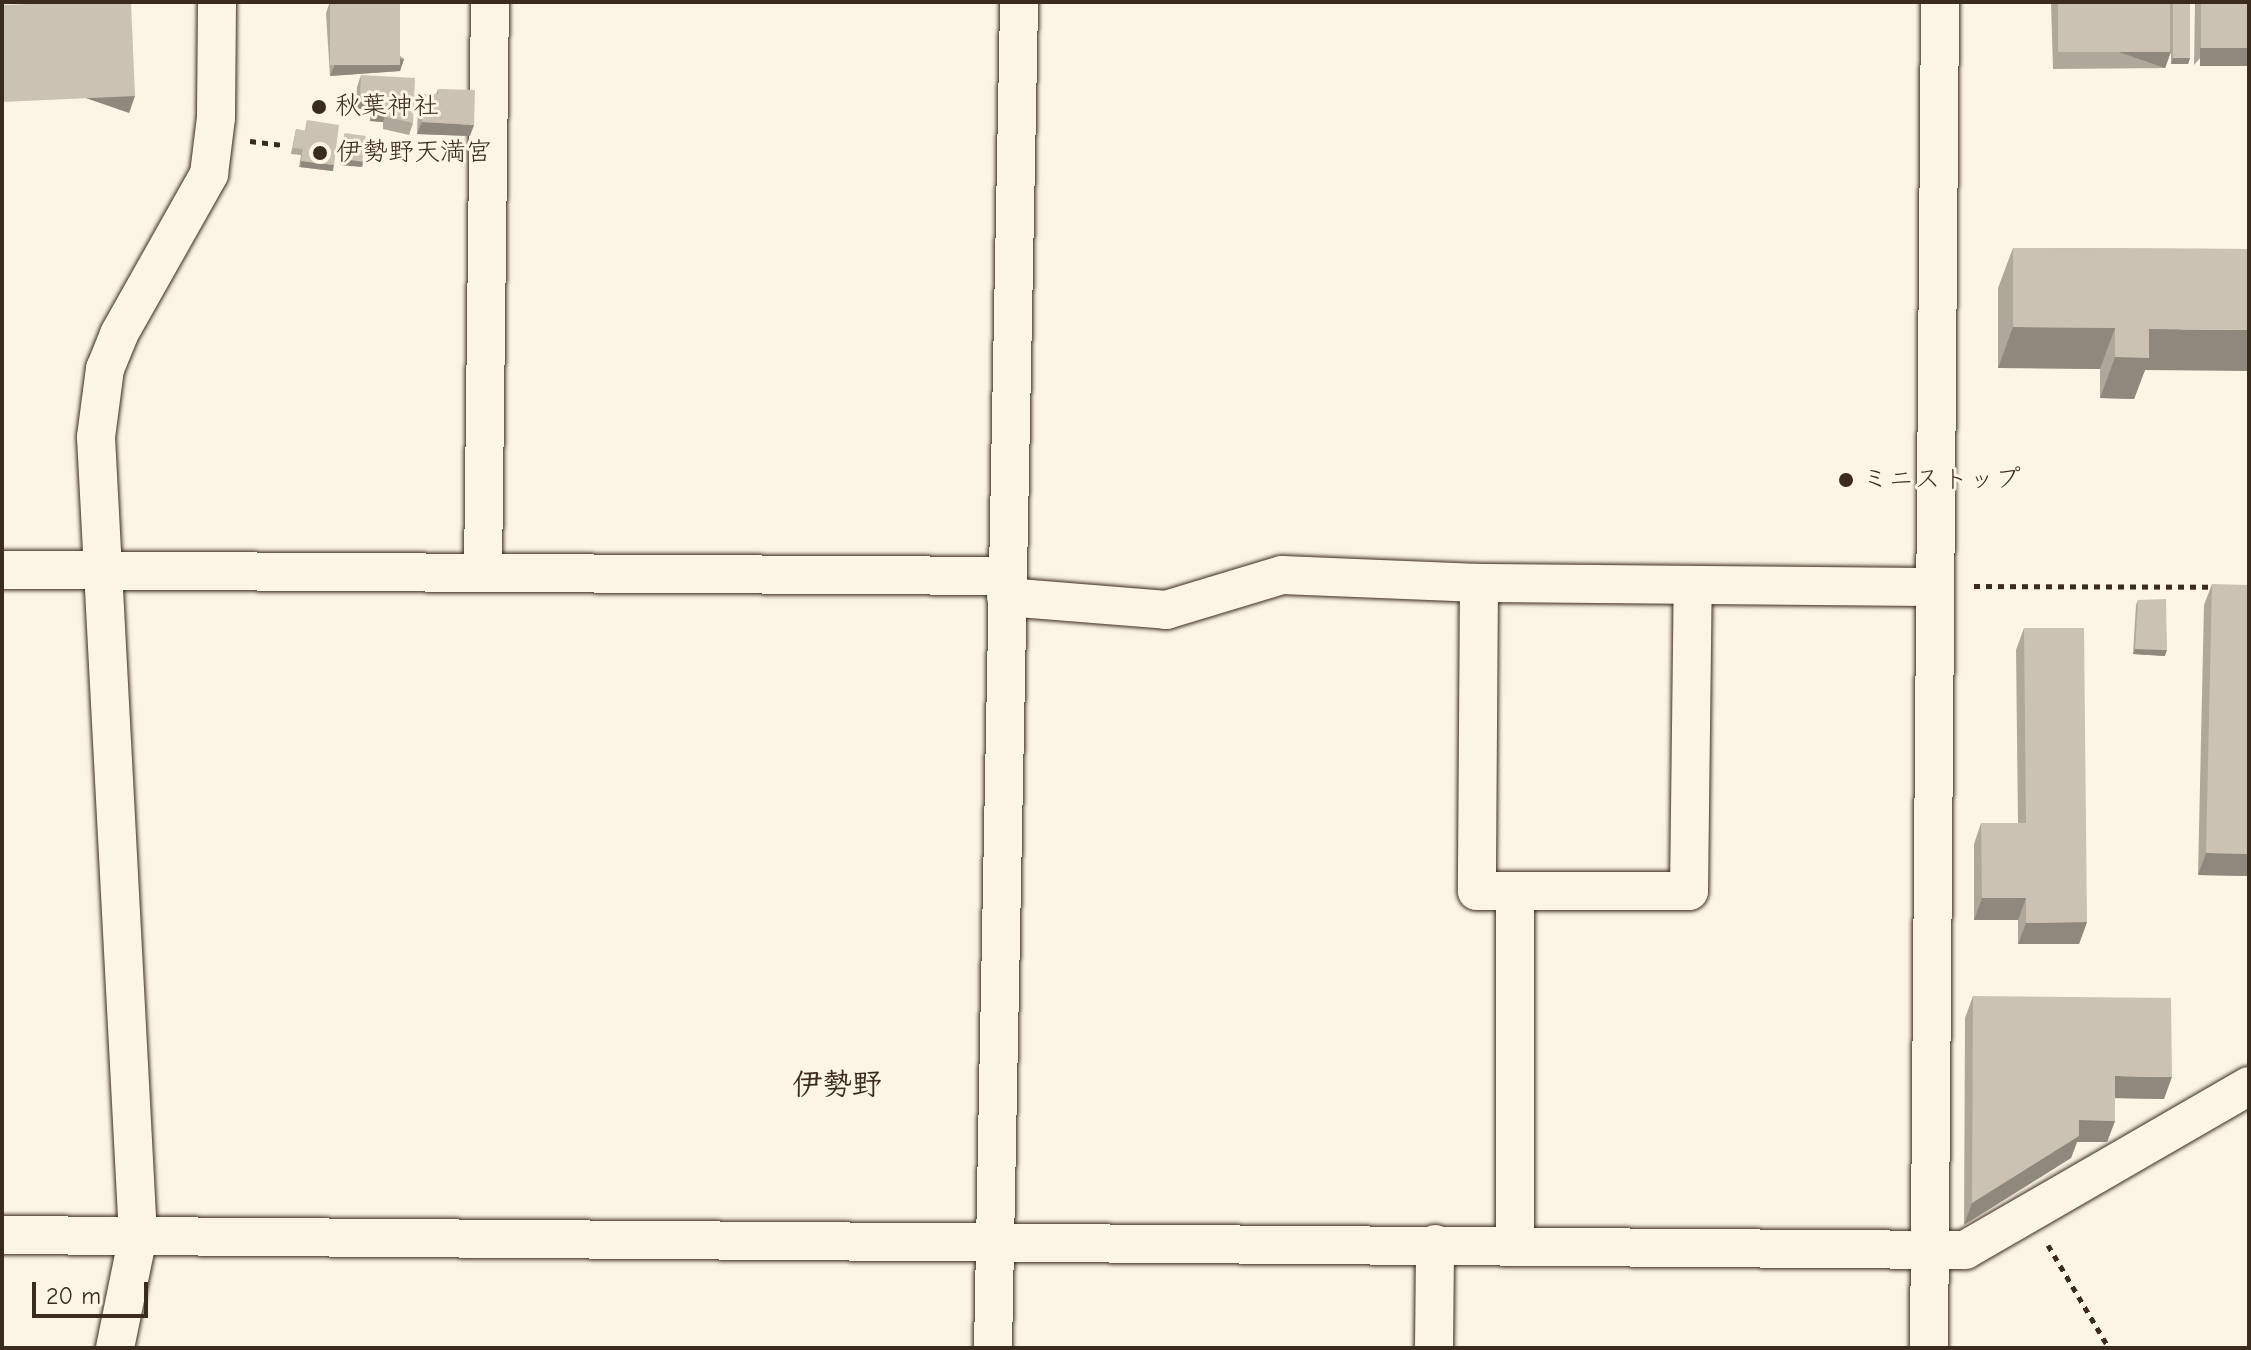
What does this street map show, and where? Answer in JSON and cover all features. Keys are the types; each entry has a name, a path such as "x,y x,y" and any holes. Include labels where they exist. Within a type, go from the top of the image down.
{"street":[{"path":"115,1348 138,1236 96,437 105,369 119,334 209,174 216,118 217,2"},
{"path":"483,571 490,2"},
{"path":"993,1348 1019,2"},
{"path":"1929,1348 1940,2"},
{"path":"2,570 483,571 1006,586 1166,610 1282,575 1479,583 1933,587"},
{"path":"1479,583 1477,891 1689,891 1693,585"},
{"path":"1515,891 1515,1244"},
{"path":"2,1235 1930,1247 1965,1250 2249,1086"},
{"path":"1434,1348 1435,1244"}],"path":[{"path":"1933,587 2234,587"},
{"path":"2028,1213 2109,1348"}],"building":[{"path":"131,2 135,96 2,102 2,5"},
{"path":"330,2 400,2 400,65 330,65"},
{"path":"2058,2 2170,2 2170,52 2058,52"},
{"path":"2173,2 2190,2 2190,58 2173,58"},
{"path":"2201,2 2249,2 2249,48 2201,48"},
{"path":"361,75 415,78 413,123 387,117 387,110 375,109 374,98 360,96"},
{"path":"438,89 475,90 474,125 422,122 422,94 438,94"},
{"path":"307,120 339,125 334,165 301,161 303,149 293,148 296,129 306,131"},
{"path":"345,133 366,136 362,162 341,159"},
{"path":"2013,248 2249,249 2249,330 2149,329 2149,358 2115,357 2115,328 2013,327"},
{"path":"2212,584 2249,585 2249,854 2206,853"},
{"path":"2166,599 2167,650 2135,649 2138,600"},
{"path":"2024,628 2084,628 2087,922 2026,923 2026,898 1982,898 1981,823 2026,823"},
{"path":"1973,996 2171,998 2172,1077 2115,1076 2115,1121 2079,1120 2079,1136 1972,1203"}],"place":[{"name":"秋葉神社","path":"319,107"},
{"name":"伊勢野天満宮","path":"320,153"},
{"name":"ミニストップ","path":"1846,480"}],"district":[{"name":"伊勢野","path":"837,1085"}]}
